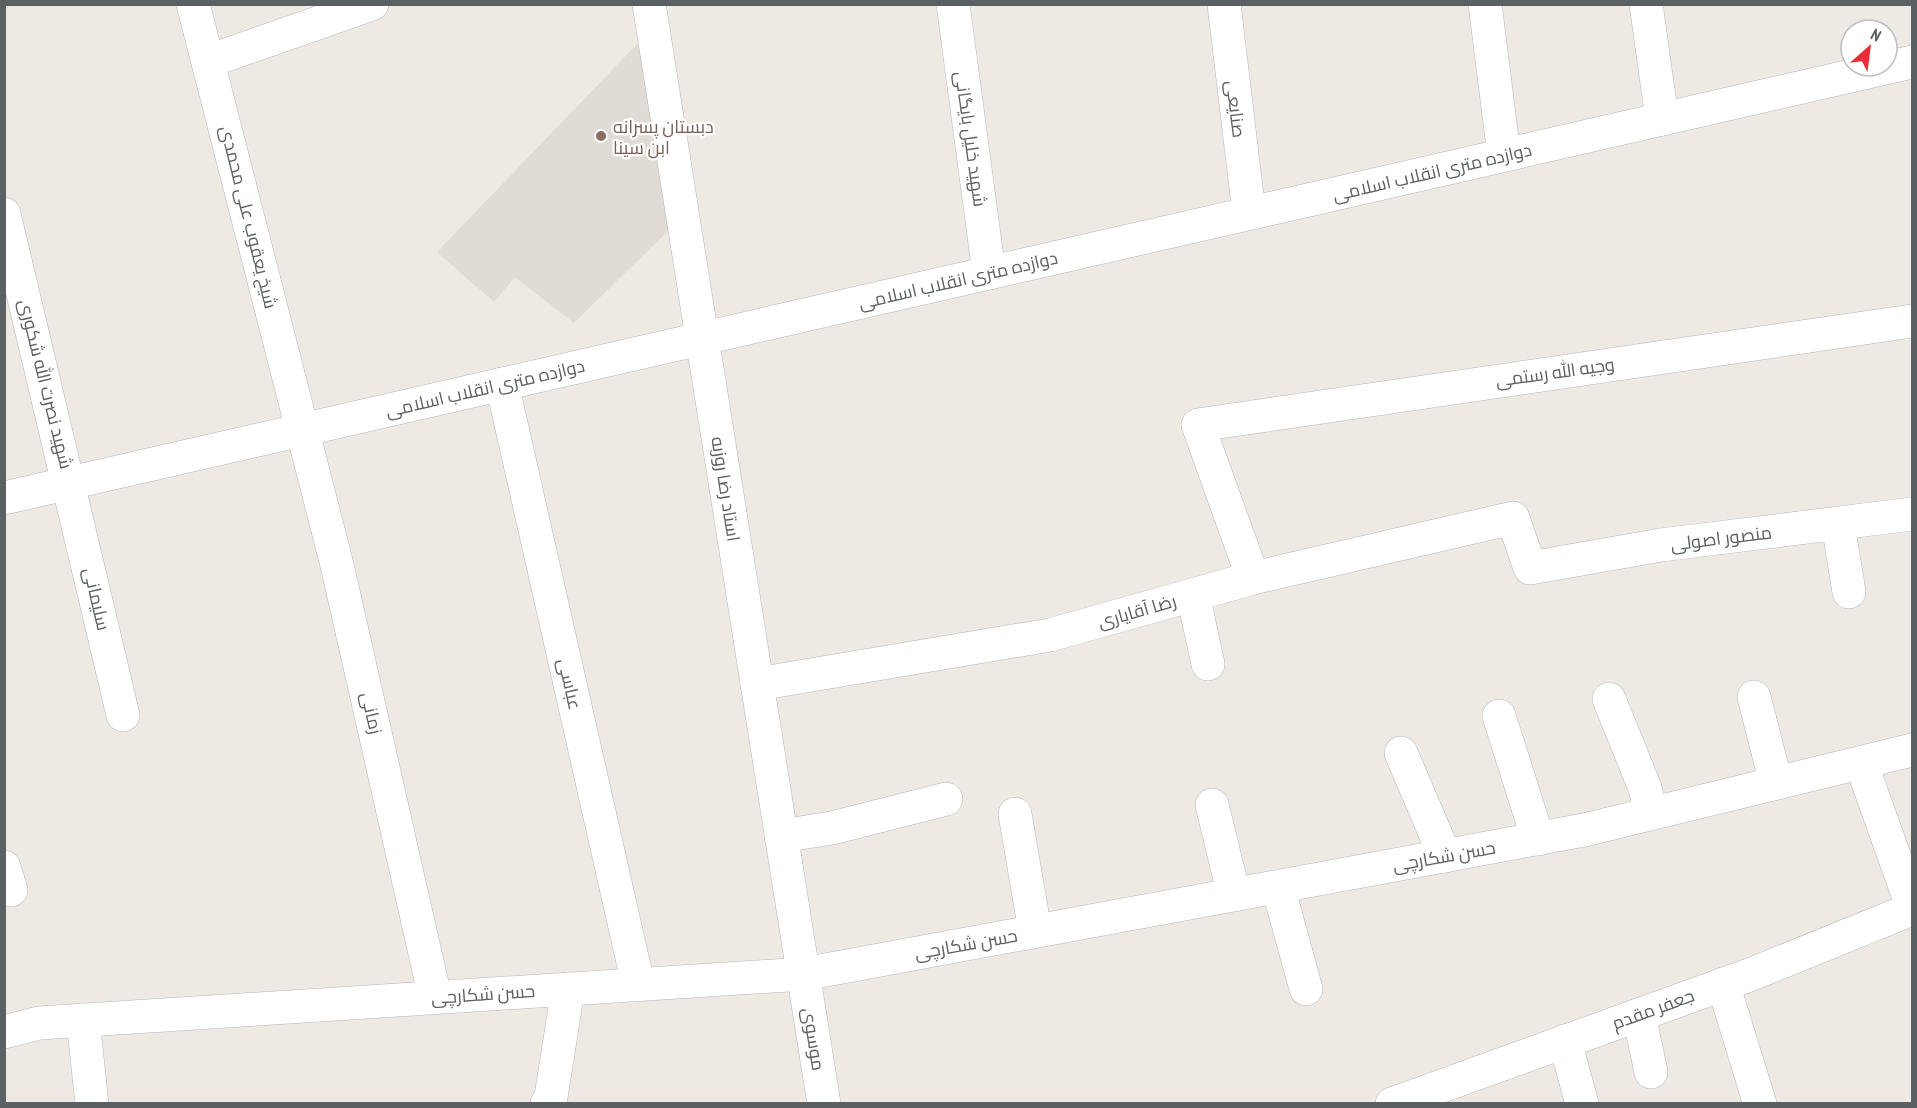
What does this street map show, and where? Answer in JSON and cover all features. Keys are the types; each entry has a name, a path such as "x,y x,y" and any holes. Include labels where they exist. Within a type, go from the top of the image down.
{"street":[{"name":"شیخ یعقوب علی محمدی","path":"194,4 303,430"},
{"path":"209,61 372,4"},
{"name":"استاد رضا روزبه","path":"649,4 804,974"},
{"name":"شهید خلیل بایگانی","path":"953,4 989,273"},
{"name":"صنایعی","path":"1224,4 1249,213"},
{"path":"1485,4 1504,155"},
{"path":"1646,4 1662,119"},
{"name":"دوازده متری انقلاب اسلامی","path":"4,498 1912,62"},
{"name":"شهید نصرت الله شکوری","path":"6,225 70,483"},
{"name":"وجیه الله رستمی","path":"1252,578 1198,425 1912,321"},
{"name":"عباسی","path":"502,384 638,984"},
{"name":"زمانی","path":"303,430 384,765 435,997"},
{"name":"سلیمانی","path":"70,483 123,715"},
{"name":"منصور اصولی","path":"1513,518 1530,568 1661,545 1912,514"},
{"name":"رضا آقایاری","path":"757,684 1050,635 1252,578 1513,518"},
{"path":"1838,524 1849,592"},
{"path":"1193,595 1208,664"},
{"path":"1754,697 1776,783"},
{"path":"1609,699 1645,788 1651,813"},
{"path":"1499,716 1538,839"},
{"name":"حسن شکارچی","path":"4,1032 39,1023 804,974 1538,839 1912,750"},
{"path":"1401,753 1445,856"},
{"name":"جعفر مقدم","path":"1392,1104 1723,984 1912,908 1861,763"},
{"path":"781,836 832,828 946,800"},
{"path":"1212,805 1234,895"},
{"path":"1016,814 1035,931"},
{"path":"1278,886 1306,989"},
{"name":"موسوی","path":"804,974 824,1104"},
{"path":"1723,984 1760,1104"},
{"path":"548,1104 568,988"},
{"path":"1639,1014 1651,1072"},
{"path":"83,1020 92,1104"},
{"path":"1565,1041 1582,1104"}],"shaded area":[{"name":"دبستان پسرانه ابن سینا","path":"638,43 670,229 574,323 515,277 494,302 437,252"}],"place":[{"name":"دبستان پسرانه ابن سینا","path":"601,136"}]}
